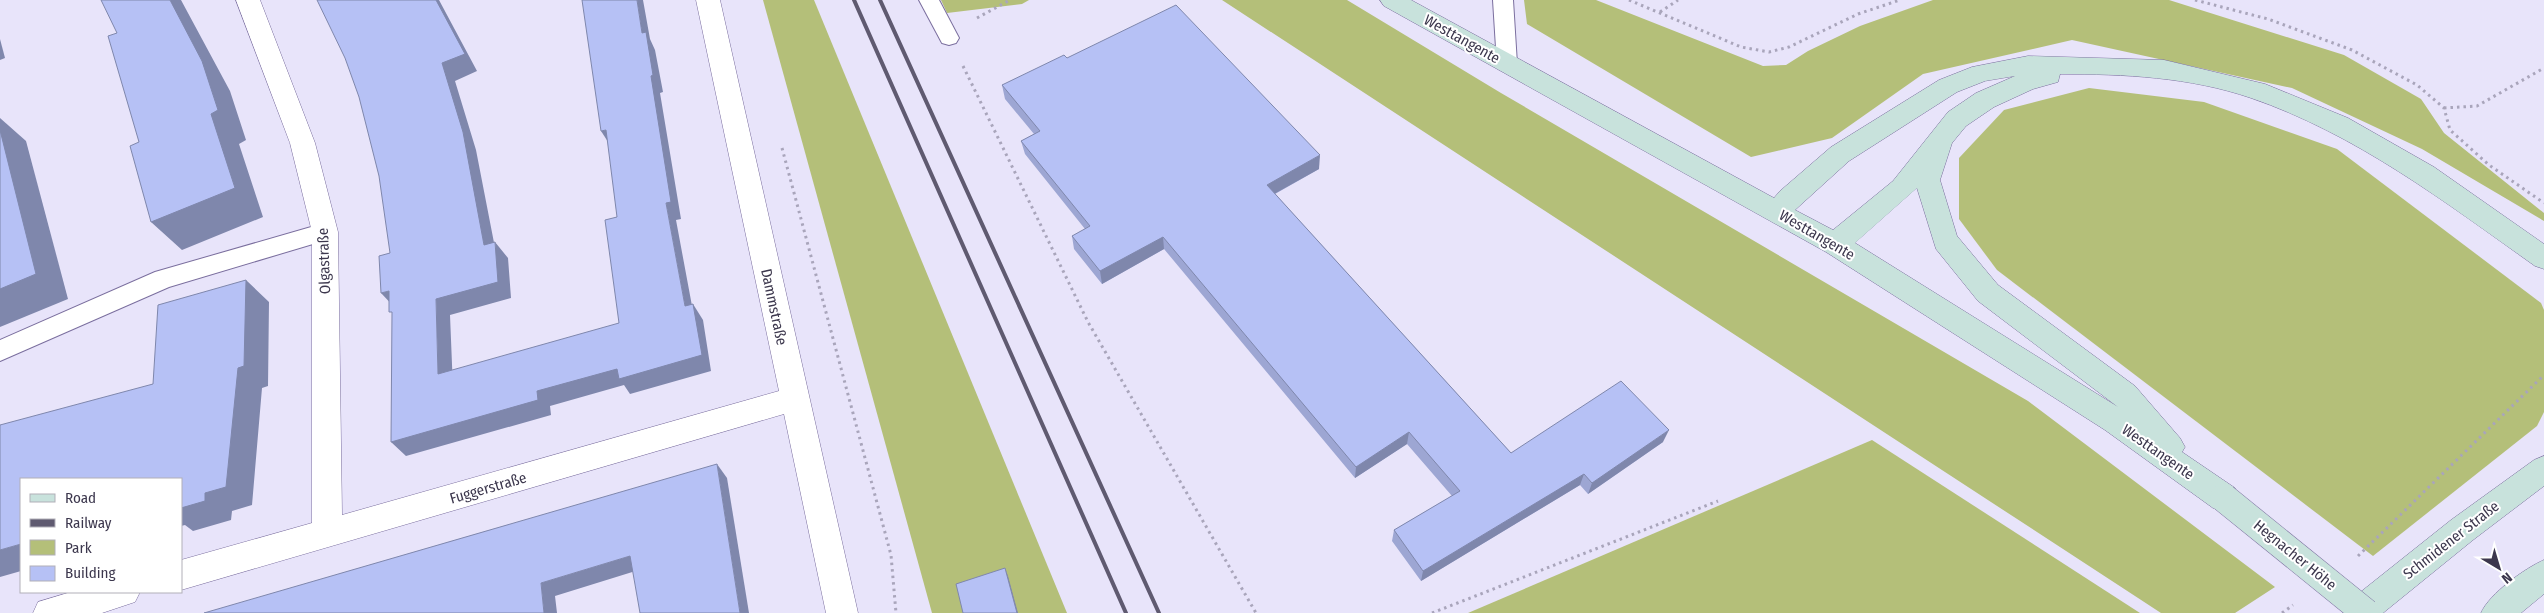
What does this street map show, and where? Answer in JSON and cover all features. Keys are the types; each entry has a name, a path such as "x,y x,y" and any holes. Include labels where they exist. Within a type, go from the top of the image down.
{"main road":[{"name":"Westtangente","path":"1392,0 1834,244 2115,421 2224,498"},
{"path":"1778,212 1789,198 1840,154 1948,86 1981,73 2028,65 2089,65 2164,69 2265,93 2339,125 2425,174 2543,258"},
{"path":"1834,244 1902,188 1957,120 1985,100 2027,81 2089,65"},
{"path":"1940,141 1927,180 1945,241 1988,293 2125,395 2199,481"},
{"name":"Schmidener Straße","path":"2359,613 2462,530 2544,469"},
{"name":"Hegnacher Höhe","path":"2224,498 2366,613"},
{"path":"2497,613 2544,575"}],"street":[{"name":"Olgastraße","path":"248,0 269,46 319,198 325,232 327,534"},
{"name":"Dammstraße","path":"708,0 842,613"},
{"name":"Fuggerstraße","path":"182,576 794,399"},
{"path":"49,613 120,593"}],"lane":[{"path":"929,0 949,38"},
{"path":"1503,0 1507,64"},
{"path":"0,351 162,279 325,232"}],"path":[{"path":"976,19 1010,0"},
{"path":"1629,0 1741,48 1769,52 1789,47 1858,14 1900,0"},
{"path":"1659,12 1678,0"},
{"path":"2196,0 2268,19 2352,50 2417,85 2444,108 2450,130 2489,165 2544,203"},
{"path":"949,38 1088,322 1256,613"},
{"path":"2444,108 2477,106 2544,68"},
{"path":"781,143 890,555 896,613"},
{"path":"2353,559 2544,375"},
{"path":"1432,613 1718,501"},
{"path":"2282,613 2298,601"}],"green space":[{"path":"763,0 814,0 1067,613 932,613"},
{"path":"941,0 1029,0 1022,4 947,13"},
{"path":"1222,0 1347,0 1501,93 2028,401 2275,587 2235,613 2161,613"},
{"path":"1524,0 1596,0 1763,66 1786,65 1808,51 1860,26 1933,0 2169,0 2344,55 2421,99 2444,133 2544,213 2544,221 2422,149 2292,88 2072,40 1923,74 1832,138 1751,157 1527,24"},
{"path":"2089,88 2204,102 2337,149 2541,303 2544,310 2544,412 2537,426 2373,556 1997,270 1959,219 1959,158 2004,110"},
{"path":"1872,440 2140,613 1468,613"}],"building":[{"path":"101,0 170,0 202,61 218,110 211,114 235,188 151,222 130,146 139,142 108,36 117,33"},
{"path":"317,0 436,0 465,54 442,63 463,132 484,245 495,242 498,282 436,299 438,374 619,323 605,220 617,217 606,130 601,131 582,0 637,0 642,33 646,32 653,75 651,76 671,202 666,203 685,306 693,304 702,355 619,379 617,369 537,391 538,400 391,442 392,312 389,312 389,291 381,293 379,256 390,253 379,176 359,97 345,58"},
{"path":"1176,5 1320,155 1267,185 1511,453 1621,381 1669,430 1592,483 1584,474 1423,571 1394,530 1460,491 1409,432 1356,467 1163,237 1100,271 1072,236 1090,226 1021,141 1040,131 1002,85 1064,55 1067,58"},
{"path":"0,130 36,274 0,289"},
{"path":"246,280 244,366 238,368 226,487 205,493 205,501 182,508 182,478 20,478 20,544 0,550 0,425 153,384 158,305"},
{"path":"717,464 740,613 640,613 630,556 541,583 544,613 204,613"},
{"path":"1005,568 1017,613 963,613 956,584"}],"railway":[{"path":"854,0 1126,613"},
{"path":"880,0 1159,613"}]}
